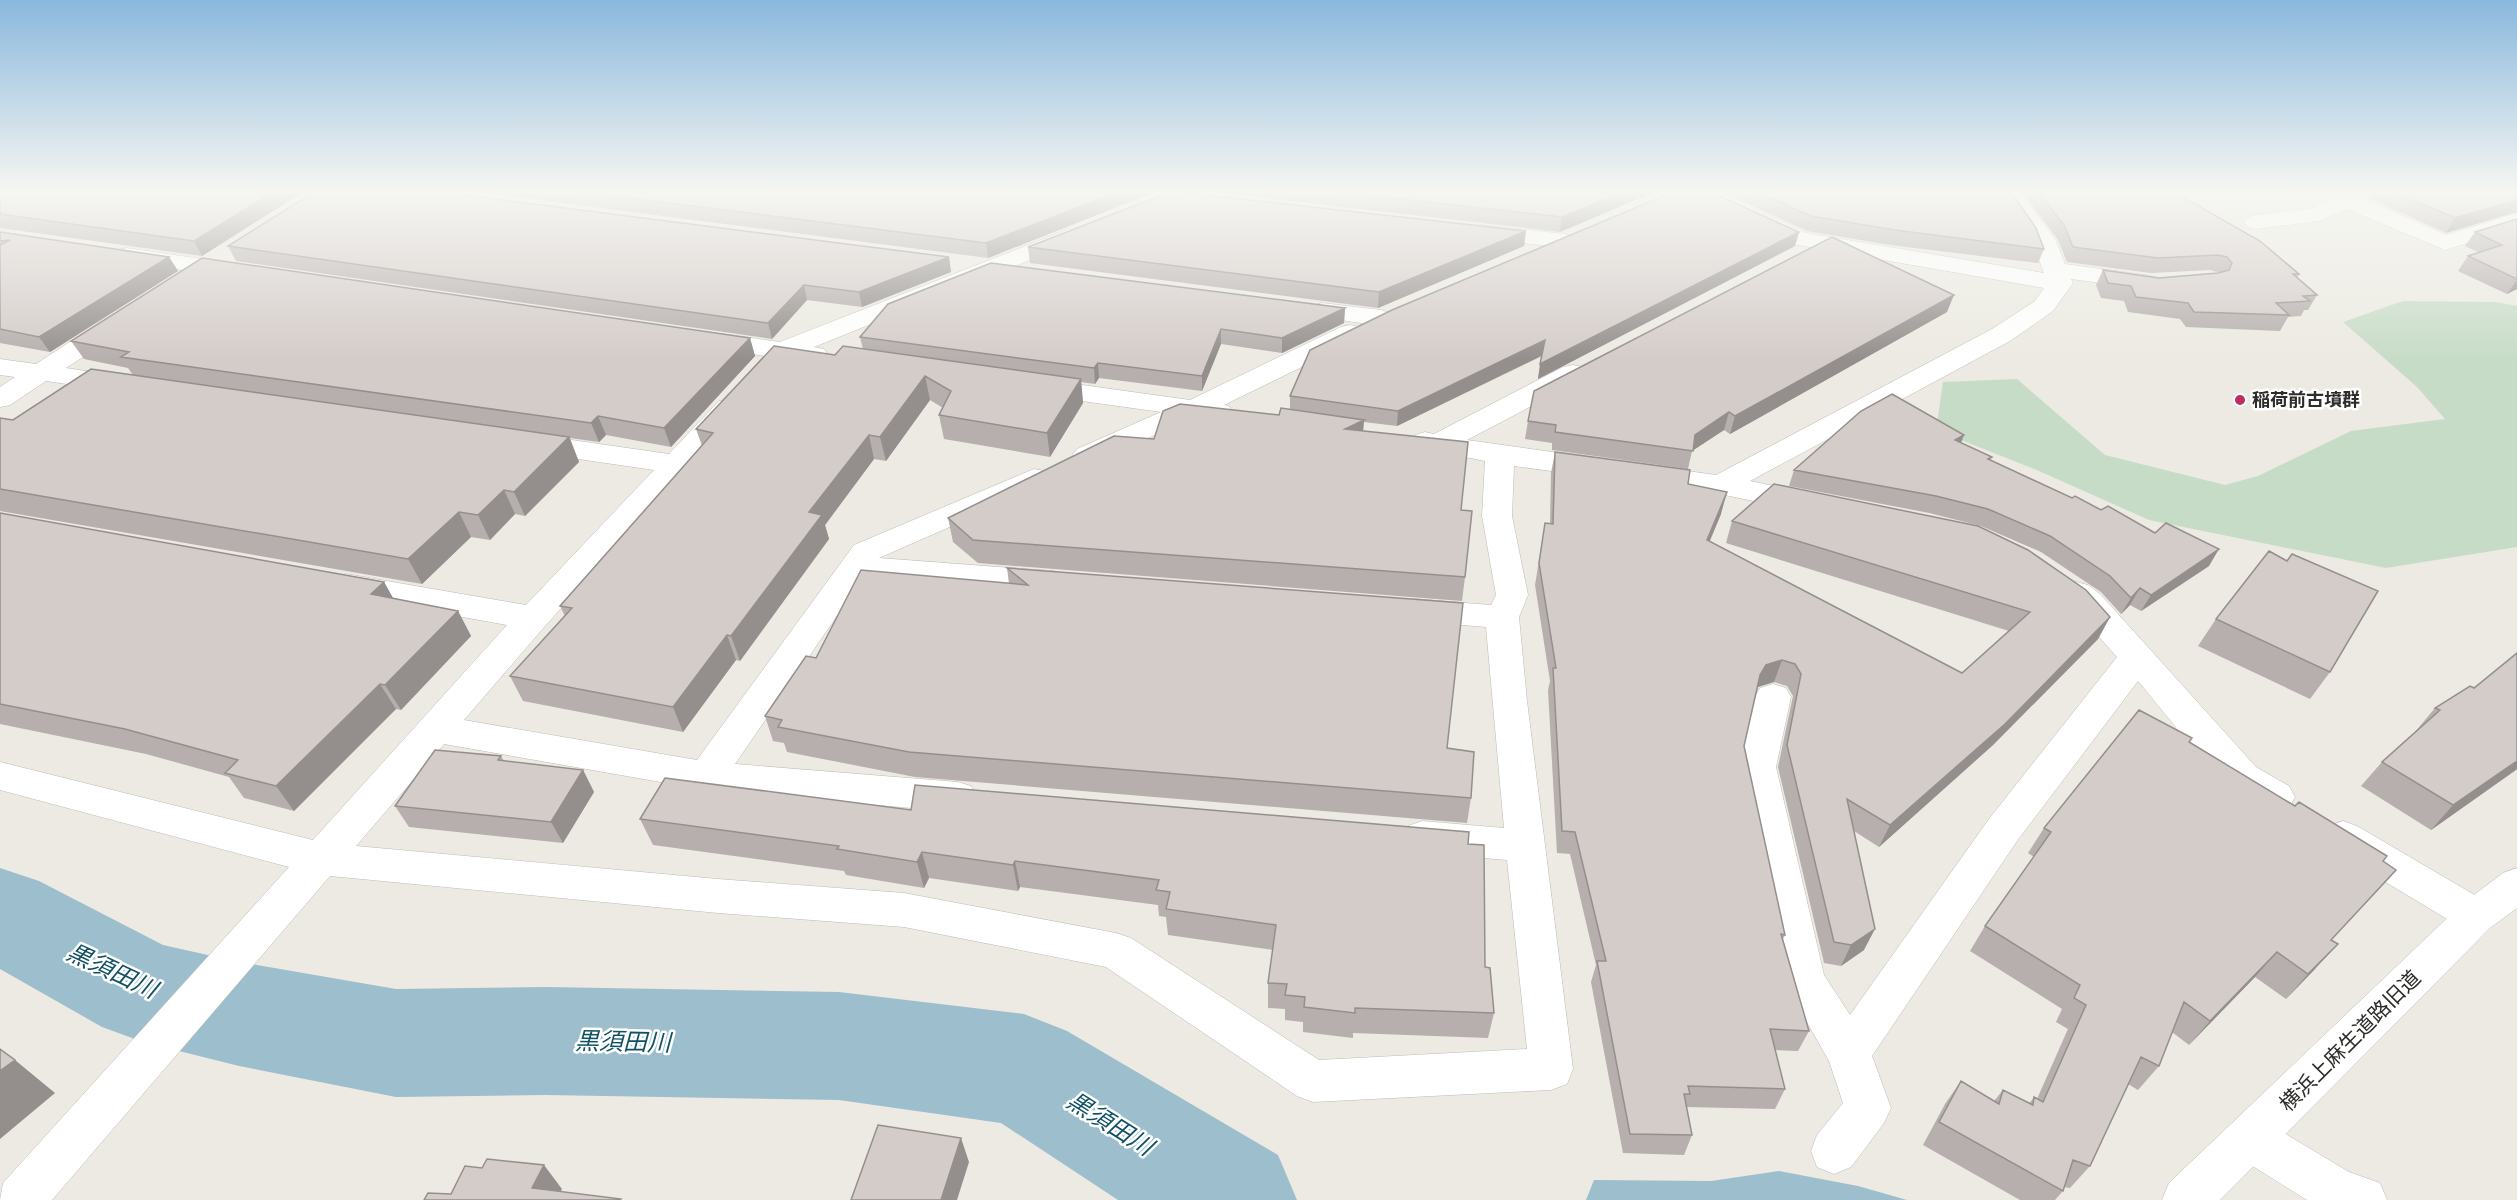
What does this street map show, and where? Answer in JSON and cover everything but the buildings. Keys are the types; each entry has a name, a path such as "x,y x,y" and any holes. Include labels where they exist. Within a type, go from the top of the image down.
{"street":[{"path":"176,285 234,248"},
{"path":"20,1200 533,618 781,350 1032,248"},
{"path":"1511,264 1549,248"},
{"path":"1793,260 1815,248"},
{"path":"1860,248 2059,276 2163,282"},
{"path":"1720,485 2001,335 2044,306 2059,276 2047,248"},
{"path":"102,251 264,275"},
{"path":"942,261 1037,273"},
{"path":"706,776 865,552 1193,409 1392,314 1298,308"},
{"path":"0,399 138,310"},
{"path":"687,337 840,359"},
{"path":"1439,443 1595,362"},
{"path":"0,367 147,387"},
{"path":"1016,384 1251,417"},
{"path":"1404,438 1500,455 1720,485 1836,507"},
{"path":"500,439 676,464"},
{"path":"0,776 311,871 904,910 1116,951 1313,1081 1551,1069 1525,846 1502,617 1512,595 1497,516 1500,455"},
{"path":"854,567 1078,584"},
{"path":"2049,575 2088,602 2243,777 2476,916"},
{"path":"313,579 533,618"},
{"path":"1385,608 1502,617"},
{"path":"1850,1053 2003,830 2136,658"},
{"path":"1773,697 1757,767 1804,980 1850,1053 1868,1108 1834,1151"},
{"path":"437,729 706,776 991,800"},
{"path":"1394,835 1525,846"},
{"name":"横浜上麻生道路旧道","path":"2186,1200 2251,1139 2476,916 2517,885"},
{"path":"2251,1139 2338,1192 2363,1200"}],"green space":[{"path":"2403,301 2495,302 2517,306 2517,547 2386,568 2149,520 2039,471 1936,430 1943,382 2017,379 2105,455 2225,485 2258,476 2351,431 2445,419 2417,387 2343,322"}],"water":[{"path":"1779,1171 1858,1186 1907,1200 1586,1200 1594,1180 1711,1181"}],"waterway":[{"name":"黒須田川","path":"0,914 143,991 239,1014 396,1043 546,1041 839,1046 1024,1070 1232,1200"}],"place":[{"name":"稲荷前古墳群","path":"2240,400"}]}
